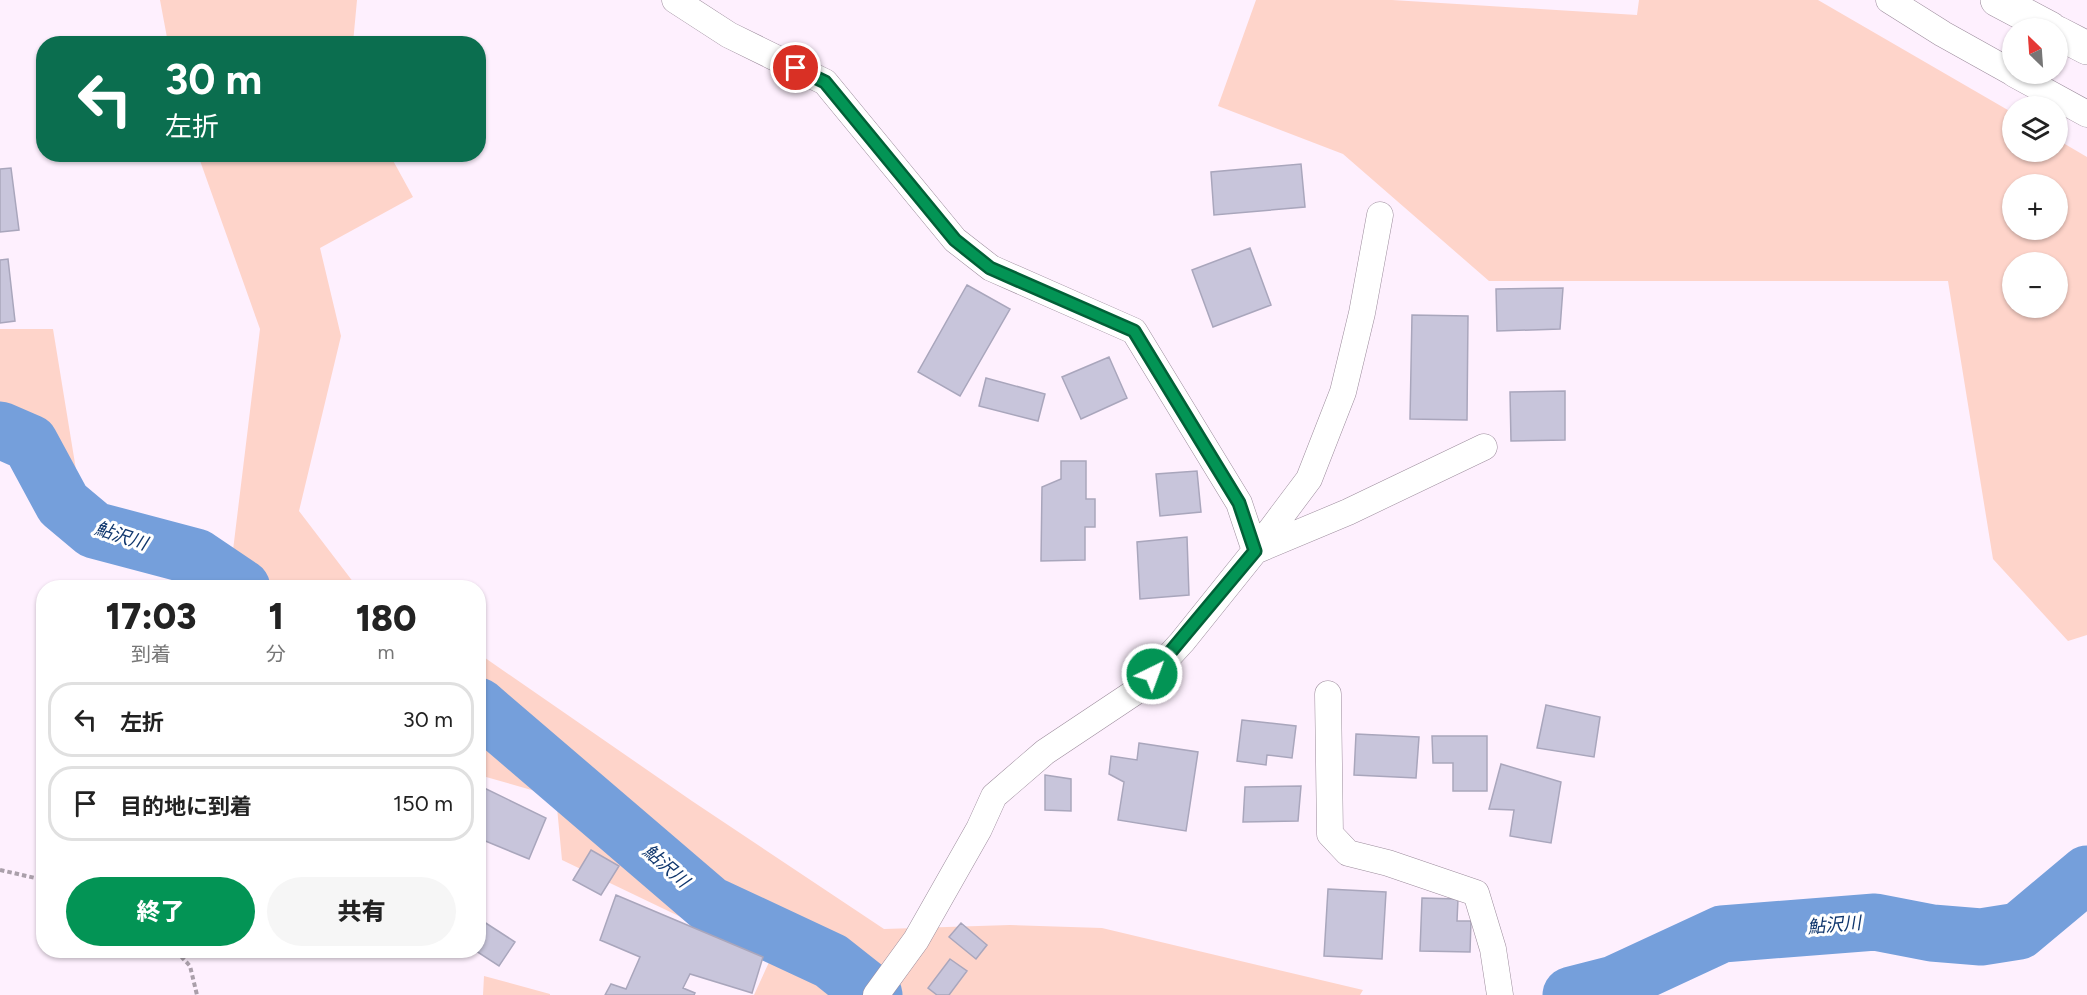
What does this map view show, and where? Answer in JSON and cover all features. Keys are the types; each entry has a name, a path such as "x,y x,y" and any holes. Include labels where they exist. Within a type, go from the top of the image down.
{"highway":[{"path":"1997,0 2030,18"},
{"path":"2068,38 2087,48"}],"street":[{"path":"675,0 729,35 825,82 955,240 990,268 1134,331 1239,503 1255,551"},
{"path":"1888,0 2002,66"},
{"path":"2034,84 2087,114"},
{"path":"880,989 916,939 979,829 994,796 1045,752 1138,690 1182,642 1309,479 1343,392 1362,313 1380,215"},
{"path":"1255,551 1348,512 1484,447"},
{"path":"1328,694 1330,834 1348,853 1388,863 1476,893 1499,986"}],"path":[{"path":"0,870 36,877"},
{"path":"183,958 190,966 197,995"}],"shaded area":[{"path":"160,0 357,0 354,36 167,36"},
{"path":"1256,0 1392,0 1637,15 1639,0 1818,0 2002,107 2002,162 2068,162 2068,146 2087,157 2087,635 2068,641 1993,559 1948,281 1489,281 1343,154 1218,106"},
{"path":"200,162 394,162 413,197 320,248 341,336 299,511 352,580 229,580 260,329"},
{"path":"0,329 53,329 78,482 205,580 81,501 26,412 0,412"},
{"path":"486,659 692,801 884,929 1010,925 1102,928 1363,990 1360,995 754,995 770,960 562,860 556,797 486,777"},
{"path":"484,976 550,994 550,995 483,995"}],"building":[{"path":"1301,164 1305,207 1214,215 1211,172"},
{"path":"11,168 19,230 0,232 0,169"},
{"path":"1250,248 1271,305 1213,327 1192,270"},
{"path":"8,259 15,321 0,323 0,260"},
{"path":"967,285 1010,309 960,396 918,372"},
{"path":"1563,288 1560,329 1497,331 1496,289"},
{"path":"1412,315 1468,316 1467,420 1410,419"},
{"path":"1109,357 1127,398 1081,419 1062,377"},
{"path":"986,378 1045,394 1038,421 979,406"},
{"path":"1565,391 1565,440 1511,441 1510,392"},
{"path":"1061,461 1086,461 1086,499 1095,499 1095,527 1085,527 1085,560 1041,561 1042,487 1061,479"},
{"path":"1197,471 1201,512 1160,516 1156,474"},
{"path":"1187,537 1189,595 1140,599 1137,542"},
{"path":"1546,705 1600,717 1594,757 1537,748"},
{"path":"1242,720 1296,726 1292,758 1267,755 1266,765 1237,761"},
{"path":"1356,734 1419,737 1416,778 1354,775"},
{"path":"1432,736 1487,736 1487,791 1453,791 1453,763 1433,763"},
{"path":"1139,743 1198,752 1186,831 1118,820 1124,782 1109,774 1111,756 1137,760"},
{"path":"1501,764 1561,782 1551,843 1510,836 1514,810 1489,809"},
{"path":"1045,775 1071,779 1071,811 1045,810"},
{"path":"1301,786 1298,821 1243,822 1245,787"},
{"path":"486,789 546,818 529,859 486,841"},
{"path":"591,850 619,866 601,895 573,880"},
{"path":"1328,889 1386,892 1382,959 1324,956"},
{"path":"616,895 763,957 752,993 690,974 683,988 695,993 694,995 605,995 611,984 626,989 640,957 600,940"},
{"path":"1422,898 1458,899 1457,921 1471,921 1470,952 1420,951"},
{"path":"486,923 515,942 499,966 486,958"},
{"path":"961,923 987,945 976,959 949,937"},
{"path":"950,959 967,971 949,995 937,995 928,988"}],"waterway":[{"name":"鮎沢川","path":"0,430 30,443 63,504 94,530 196,557 230,580"},
{"name":"鮎沢川","path":"486,713 709,904 831,961 874,995"},
{"name":"鮎沢川","path":"1571,995 1614,984 1722,934 1875,922 1932,933 1981,937 2019,931 2087,874"}],"route":[{"path":"796,68 825,82 955,240 990,268 1134,331 1239,503 1255,551 1182,642 1152,674"}]}
